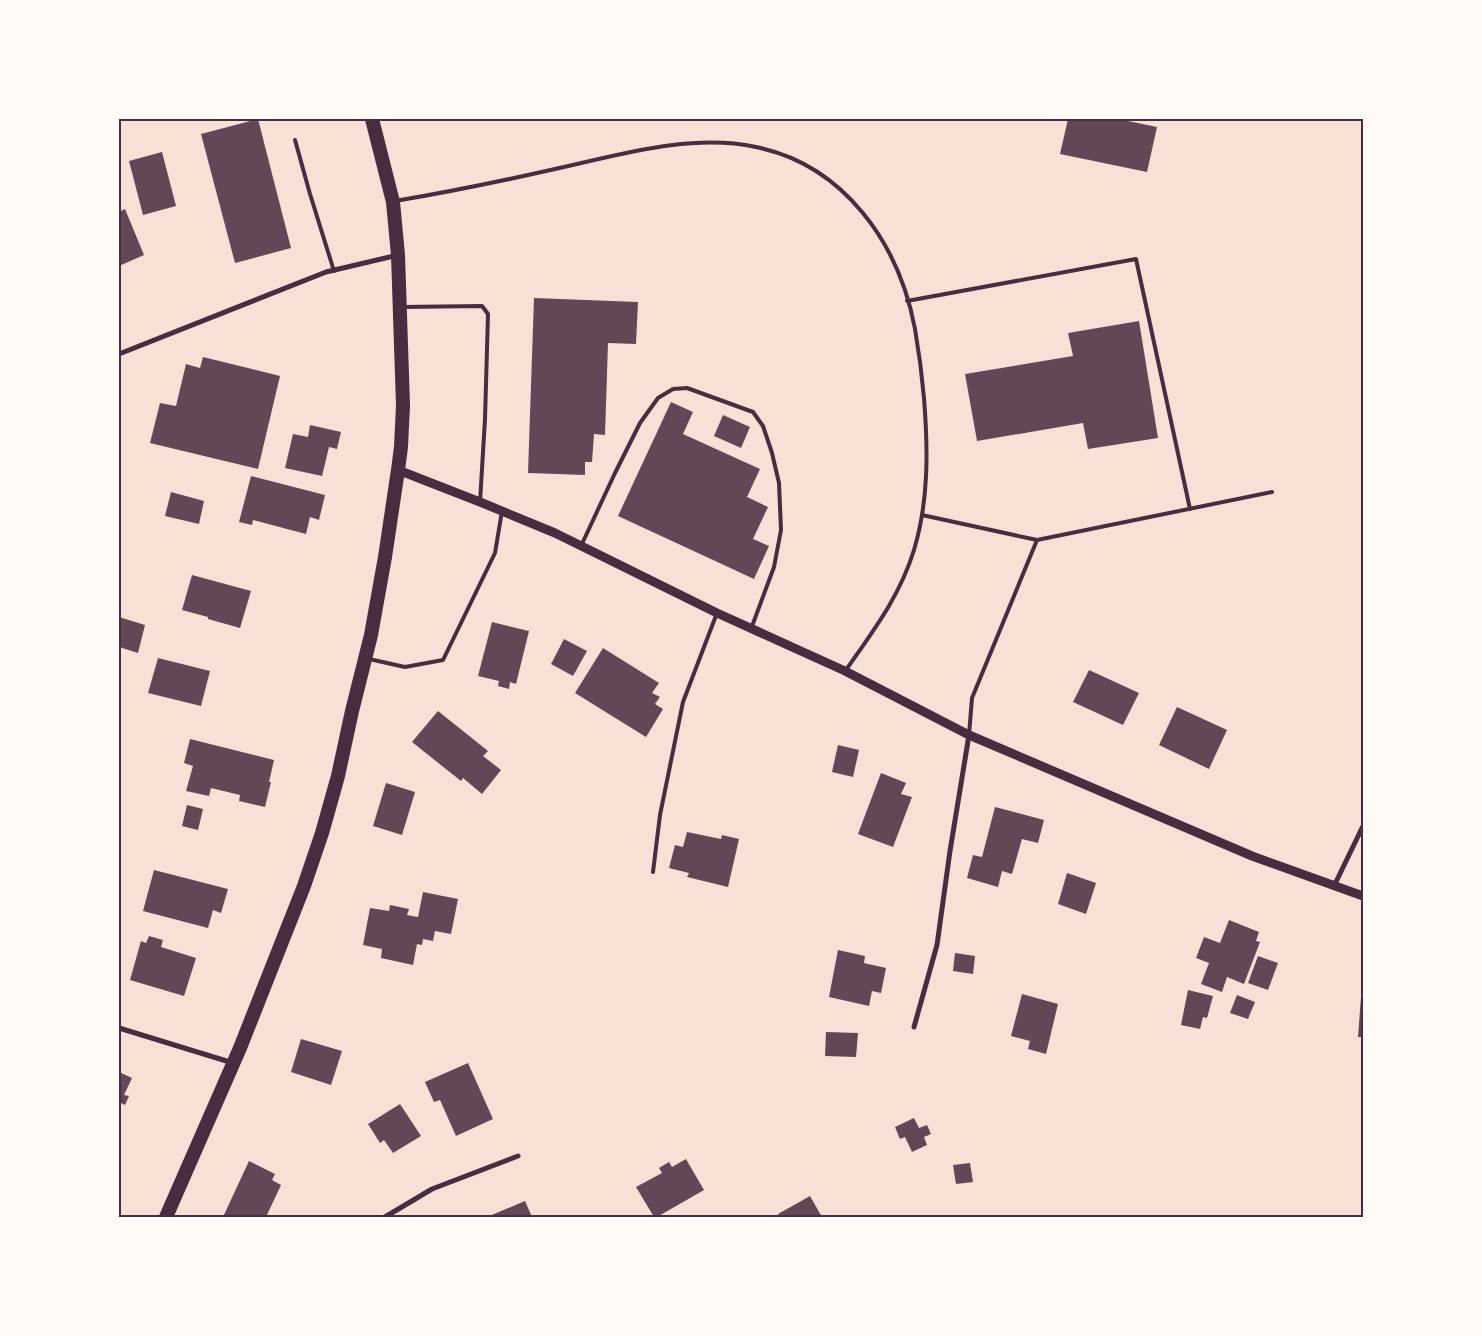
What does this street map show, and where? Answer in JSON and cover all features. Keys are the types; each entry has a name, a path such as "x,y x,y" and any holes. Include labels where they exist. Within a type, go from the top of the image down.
{"highway":[{"path":"166,1217 233,1063 304,886 322,833 338,776 365,658 385,557 398,470 403,405 398,255 393,202 372,119"}],"street":[{"path":"119,354 317,276 398,255"},
{"path":"398,470 502,510 555,533 717,613 844,671 969,734 1252,856 1363,896"},
{"path":"914,1027 937,945 969,734"},
{"path":"1334,886 1363,826"},
{"path":"119,1028 233,1063"},
{"path":"385,1217 432,1189 518,1156"}],"lane":[{"path":"295,140 334,271"},
{"path":"393,202 617,155 701,142 754,146 780,153 805,163 828,178 849,198 868,218 884,242 908,301 915,327 920,359 927,451 922,515 904,580 886,612 844,671"},
{"path":"908,301 1136,259 1190,509"},
{"path":"399,307 482,306 488,314 480,502"},
{"path":"581,546 640,423 658,398 673,389 686,388 753,412 763,426 774,461 779,483 781,530 774,567 751,629"},
{"path":"922,515 1037,540 1272,492"},
{"path":"365,658 405,667 443,660 495,553 502,510"},
{"path":"969,734 972,698 1037,540"},
{"path":"653,872 660,815 684,702 717,613"}],"building":[{"path":"258,119 291,248 235,263 201,134"},
{"path":"1068,119 1129,119 1128,121 1157,127 1147,172 1060,154"},
{"path":"162,152 176,206 143,215 129,161"},
{"path":"125,209 144,255 119,266 119,212"},
{"path":"534,298 638,302 636,344 608,343 605,435 594,434 592,462 585,462 585,475 528,473"},
{"path":"1139,321 1158,438 1088,449 1083,423 977,441 965,374 1073,356 1068,333"},
{"path":"203,357 280,376 258,469 150,443 160,403 176,406 186,364 200,368"},
{"path":"671,402 693,412 683,434 760,469 747,497 768,507 753,539 769,546 754,579 618,516"},
{"path":"723,415 750,427 741,448 714,436"},
{"path":"310,425 341,432 337,449 329,447 322,476 285,468 293,434 308,437"},
{"path":"251,476 325,495 319,520 310,517 306,534 253,520 252,525 239,522"},
{"path":"171,492 204,501 199,524 165,516"},
{"path":"192,575 251,591 240,628 182,610"},
{"path":"119,617 145,625 138,653 119,647"},
{"path":"492,622 529,631 516,684 510,682 509,689 498,686 499,681 478,676"},
{"path":"564,639 587,651 573,676 551,664"},
{"path":"603,648 659,683 652,693 660,697 655,704 663,709 646,737 575,693"},
{"path":"158,658 210,671 201,706 148,693"},
{"path":"1089,670 1139,693 1123,725 1073,702"},
{"path":"1177,707 1227,730 1209,769 1159,745"},
{"path":"438,711 488,751 483,756 501,770 482,794 463,778 461,781 412,742"},
{"path":"190,739 274,760 265,807 239,801 240,795 211,788 209,796 186,791 193,766 184,763"},
{"path":"838,745 859,750 853,777 832,772"},
{"path":"881,773 906,783 901,794 912,797 893,847 858,834"},
{"path":"386,783 415,792 402,835 373,826"},
{"path":"187,805 203,809 198,830 182,826"},
{"path":"995,807 1044,820 1038,843 1022,839 1012,874 1002,871 998,887 967,878 973,855 982,857"},
{"path":"687,832 721,839 722,835 739,839 728,887 687,877 689,873 669,868 675,845 683,847"},
{"path":"154,870 228,889 221,913 213,910 208,928 143,911"},
{"path":"1067,873 1096,883 1086,914 1058,904"},
{"path":"423,892 458,899 451,934 435,931 433,941 423,939 422,945 417,944 413,965 381,958 382,949 363,945 370,908 389,911 390,905 409,909 407,915 418,917"},
{"path":"1229,920 1259,932 1256,941 1260,942 1244,984 1227,977 1222,992 1201,984 1209,963 1196,958 1204,937 1220,943"},
{"path":"149,936 163,940 161,947 196,958 184,996 130,980 141,941 146,943"},
{"path":"838,950 865,956 864,963 886,968 881,993 872,991 869,1006 829,997"},
{"path":"955,953 975,956 973,974 953,971"},
{"path":"1258,956 1278,963 1268,990 1248,983"},
{"path":"1188,990 1213,996 1207,1018 1203,1017 1200,1029 1181,1025"},
{"path":"1022,994 1058,1004 1046,1054 1028,1049 1030,1041 1011,1036"},
{"path":"1237,995 1255,1002 1248,1019 1230,1013"},
{"path":"1361,997 1363,998 1363,1037 1358,1037"},
{"path":"826,1032 858,1033 856,1057 825,1056"},
{"path":"301,1039 342,1051 331,1085 291,1072"},
{"path":"468,1063 493,1119 456,1136 440,1100 434,1102 425,1082"},
{"path":"119,1072 132,1078 124,1095 129,1096 125,1105 121,1103 119,1109"},
{"path":"400,1104 421,1136 393,1153 384,1140 380,1143 368,1124"},
{"path":"914,1118 919,1128 927,1125 931,1134 924,1137 927,1145 912,1152 905,1137 900,1139 895,1127"},
{"path":"686,1159 704,1190 654,1217 636,1187 662,1173 659,1168 669,1162 672,1167"},
{"path":"249,1161 275,1174 272,1180 281,1185 266,1217 223,1217"},
{"path":"970,1163 973,1182 956,1184 953,1165"},
{"path":"810,1196 822,1217 780,1217 778,1214"},
{"path":"525,1201 532,1217 487,1217"}]}
